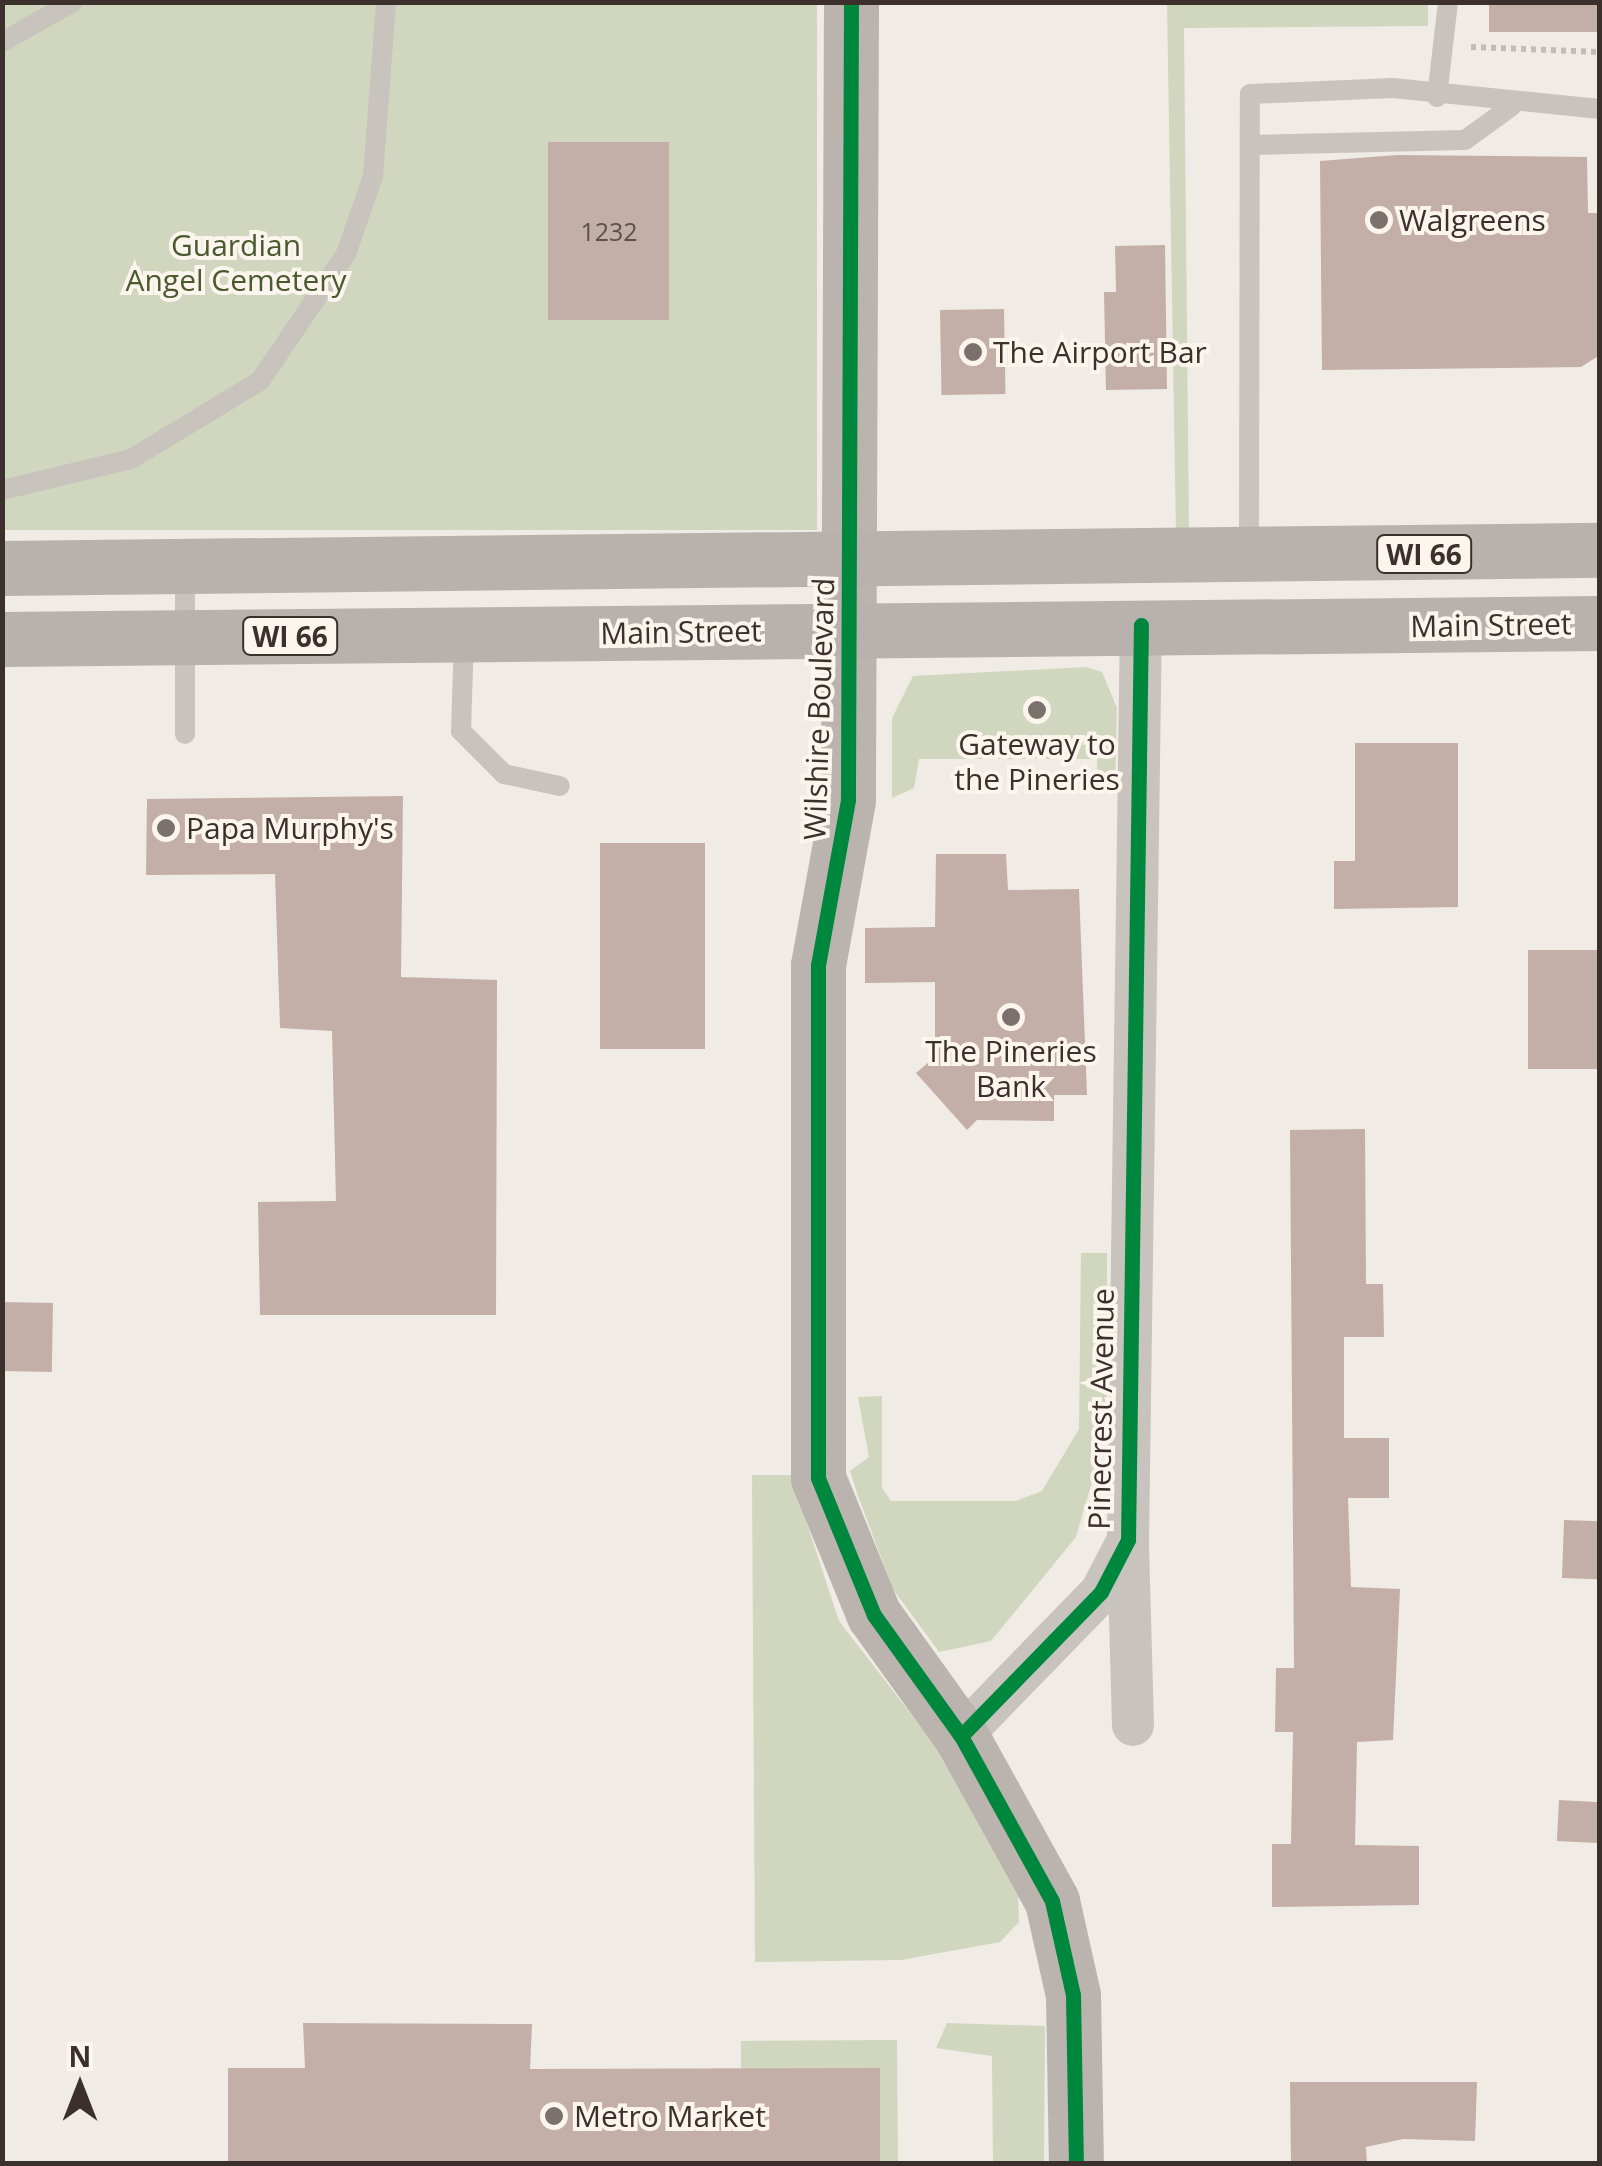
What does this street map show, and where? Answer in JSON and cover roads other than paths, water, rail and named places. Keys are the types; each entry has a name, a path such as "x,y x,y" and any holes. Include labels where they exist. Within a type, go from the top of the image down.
{"main road":[{"name":"WI 66","path":"2,568 852,558 1248,558 1600,550"},
{"name":"Main Street","path":"2,639 1600,623"}],"street":[{"name":"Wilshire Boulevard","path":"851,2 852,558 848,800 818,965 818,1478 874,1615 961,1736"},
{"name":"Pinecrest Avenue","path":"1133,1725 1128,1540 1141,625"},
{"name":"Pinecrest Avenue","path":"961,1736 1101,1592 1128,1540"},
{"path":"961,1736 1026,1845 1068,1945 1076,2164"}],"lane":[{"path":"2,42 73,2"},
{"path":"2,490 131,459 260,382 346,254 373,176 386,2"},
{"path":"1437,96 1448,2"},
{"path":"1248,558 1250,94 1393,88 1512,106 1600,109"},
{"path":"1250,145 1466,140 1512,106"},
{"path":"185,565 185,734"},
{"path":"464,634 460,731 504,774 560,786"}],"place":[{"name":"Walgreens","path":"1379,220"},
{"name":"The Airport Bar","path":"973,352"},
{"name":"Gateway to the Pineries","path":"1037,710"},
{"name":"Papa Murphy's","path":"166,828"},
{"name":"The Pineries Bank","path":"1011,1017"},
{"name":"Metro Market","path":"554,2116"}],"park label":[{"name":"Guardian Angel Cemetery","path":"236,262"}]}
